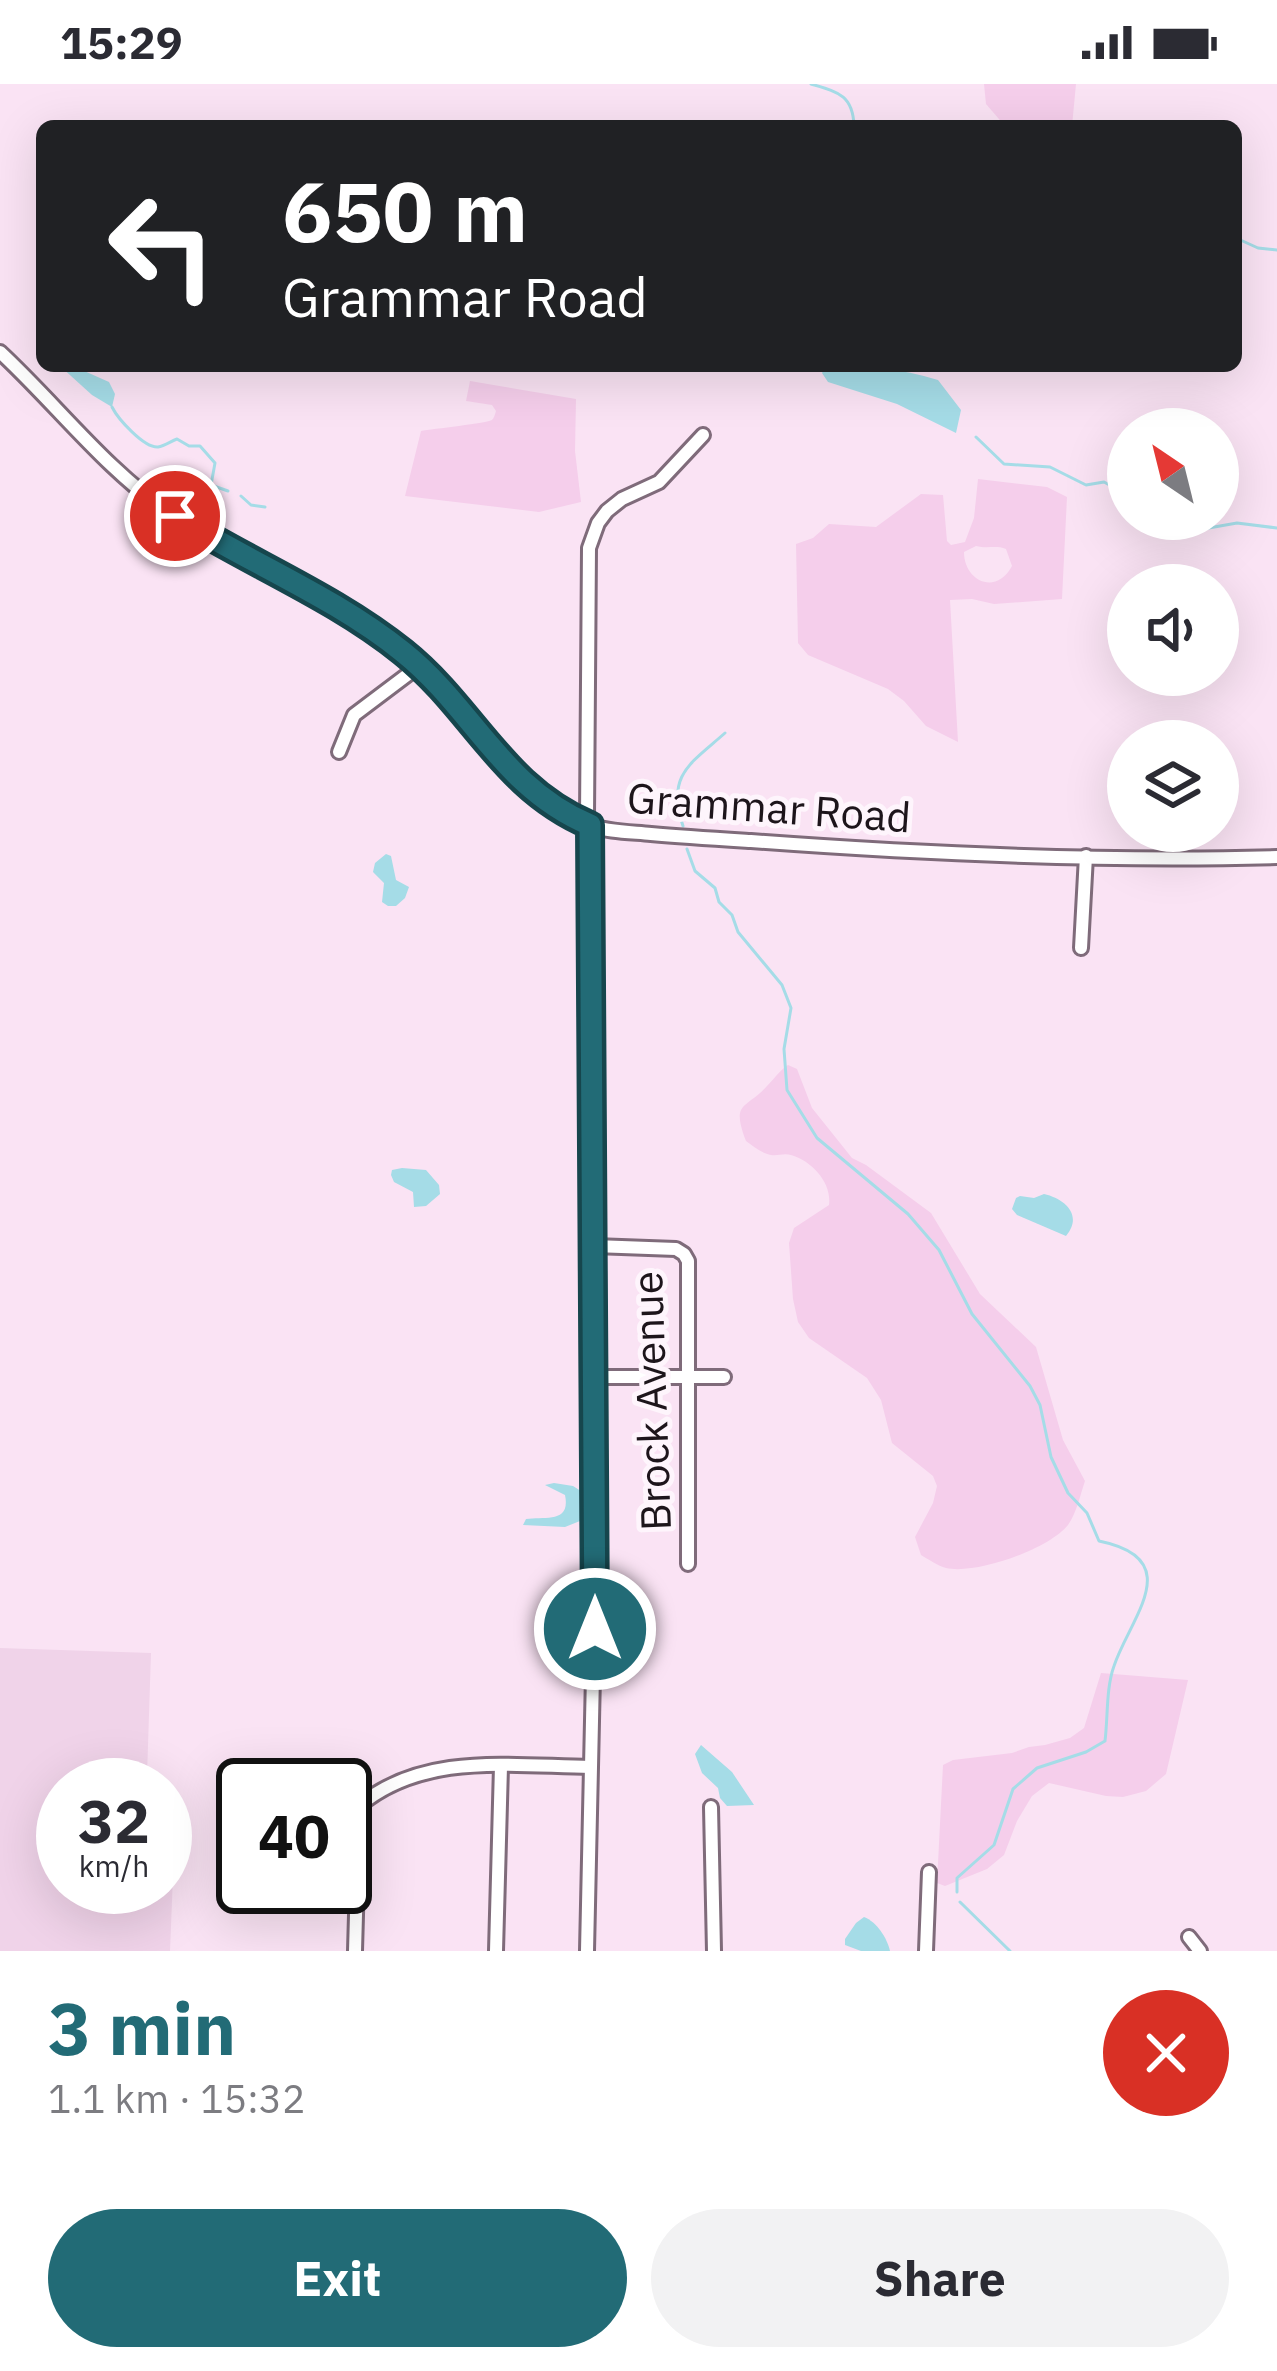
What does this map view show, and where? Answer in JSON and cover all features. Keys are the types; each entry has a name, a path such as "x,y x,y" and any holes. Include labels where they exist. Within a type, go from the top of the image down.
{"street":[{"name":"Grammar Road","path":"0,352 90,446 153,501 357,620 419,666 529,790 590,825 801,845 1201,859 1277,857"},
{"path":"587,1951 595,1629 589,548 607,511 661,481 703,435"},
{"path":"339,752 354,715 419,666"},
{"path":"1081,949 1086,856"},
{"name":"Brock Avenue","path":"594,1246 668,1248 681,1251 689,1266 688,1564"},
{"path":"594,1377 724,1377"},
{"path":"355,1951 359,1806 376,1792 418,1773 464,1766 590,1767"},
{"path":"496,1951 502,1766"},
{"path":"711,1808 714,1951"},
{"path":"926,1951 929,1872"},
{"path":"1189,1937 1200,1951"}],"shaded area":[{"path":"984,84 1076,84 1073,120 1000,120 986,104"},
{"path":"470,381 576,399 581,502 539,512 405,496 421,431 492,420 496,411 492,405 466,401"},
{"path":"978,479 1047,487 1067,497 1062,599 994,604 950,600 958,742 926,726 888,689 808,655 798,643 796,544 813,538 829,524 876,527 921,494 943,495 951,545 965,542 974,518","holes":["976,546 1006,549 1012,566 998,581 982,581 969,571 964,552"]},
{"path":"788,1065 797,1069 812,1108 852,1158 931,1213 980,1294 1036,1347 1063,1440 1085,1481 1068,1525 1045,1543 975,1568 946,1568 921,1555 915,1537 933,1503 937,1486 933,1476 892,1443 881,1400 867,1378 809,1338 798,1322 789,1243 794,1228 829,1205 827,1189 806,1162 761,1151 746,1141 742,1128 743,1107"},
{"path":"0,1648 151,1653 148,1758 36,1758 36,1914 171,1914 170,1951 0,1951"},
{"path":"1101,1673 1188,1680 1166,1774 1146,1791 1123,1797 1049,1783 1032,1796 1004,1855 987,1869 945,1886 937,1883 943,1765 1070,1738 1084,1728"}],"water":[{"path":"67,372 86,372 109,382 115,394 112,407"},
{"path":"905,372 938,380 961,410 956,433 897,404 828,382 822,373"},
{"path":"386,854 391,856 396,880 409,887 396,906 382,902 384,883 373,872 375,863"},
{"path":"392,1170 426,1170 439,1185 440,1194 426,1206 414,1207 413,1192 394,1182 391,1175"},
{"path":"1044,1194 1070,1209 1073,1222 1066,1236 1012,1209 1020,1196"},
{"path":"554,1483 584,1493 580,1521 565,1527 523,1525 526,1519 554,1517 564,1511 565,1495 545,1485"},
{"path":"701,1745 732,1772 754,1805 727,1806 718,1788 702,1773 695,1754"},
{"path":"864,1917 881,1931 890,1951 861,1951 845,1945"}],"waterway":[{"path":"811,84 842,96 853,120"},
{"path":"1242,241 1277,250"},
{"path":"112,407 132,432 152,446 177,439 200,446 215,463 211,485 228,491"},
{"path":"976,437 1004,464 1050,467 1086,485 1107,484"},
{"path":"241,496 251,505 265,507"},
{"path":"1239,523 1277,528"},
{"path":"683,826 677,794 684,772 725,733"},
{"path":"687,849 695,871 715,888 738,932 782,985 791,1008 784,1049 787,1090 817,1138 908,1214 939,1250 972,1314 1030,1386 1040,1405 1051,1457 1068,1493 1087,1513 1099,1541 1126,1550 1141,1561 1147,1576 1140,1610 1111,1675 1105,1741 1037,1768 1013,1789 994,1845 957,1878 957,1892"},
{"path":"960,1902 1010,1951"}],"route":[{"path":"175,516 393,644 429,676 529,790 590,825 595,1629"}]}
